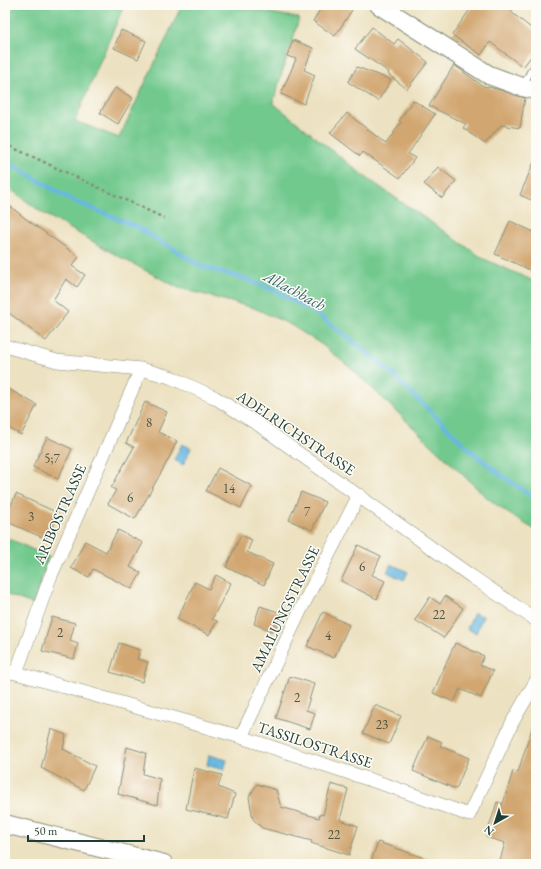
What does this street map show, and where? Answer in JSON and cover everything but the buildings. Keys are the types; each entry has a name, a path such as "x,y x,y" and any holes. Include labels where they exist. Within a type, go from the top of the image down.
{"street":[{"path":"379,5 489,75 529,89"},
{"name":"ADELRICHSTRASSE","path":"5,346 57,361 140,369 170,377 214,397 259,424 471,576 536,620"},
{"name":"ARIBOSTRASSE","path":"10,672 140,369"},
{"name":"AMALUNGSTRASSE","path":"241,737 300,611 359,495"},
{"name":"TASSILOSTRASSE","path":"10,672 241,737 392,787 469,815 513,721 536,681"},
{"path":"5,824 164,864"}],"lane":[{"path":"529,89 530,72 536,65"}],"path":[{"path":"5,144 164,218"}],"green space":[{"path":"5,5 124,5 75,121 119,138 182,5 225,5 299,18 273,103 364,176 484,259 536,282 536,530 509,514 484,495 353,370 321,344 289,324 254,308 179,288 118,256 41,212 5,185"},
{"path":"5,537 49,557 33,604 5,594"}],"water":[{"path":"182,444 191,448 183,465 174,460"},
{"path":"391,564 408,572 404,580 387,572"},
{"path":"474,613 483,616 476,633 467,629"},
{"path":"209,755 227,760 224,770 207,765"}],"waterway":[{"name":"Allachbach","path":"5,161 72,200 137,227 201,266 249,280 279,293 314,312 388,370 468,448 498,473 536,498"}]}
